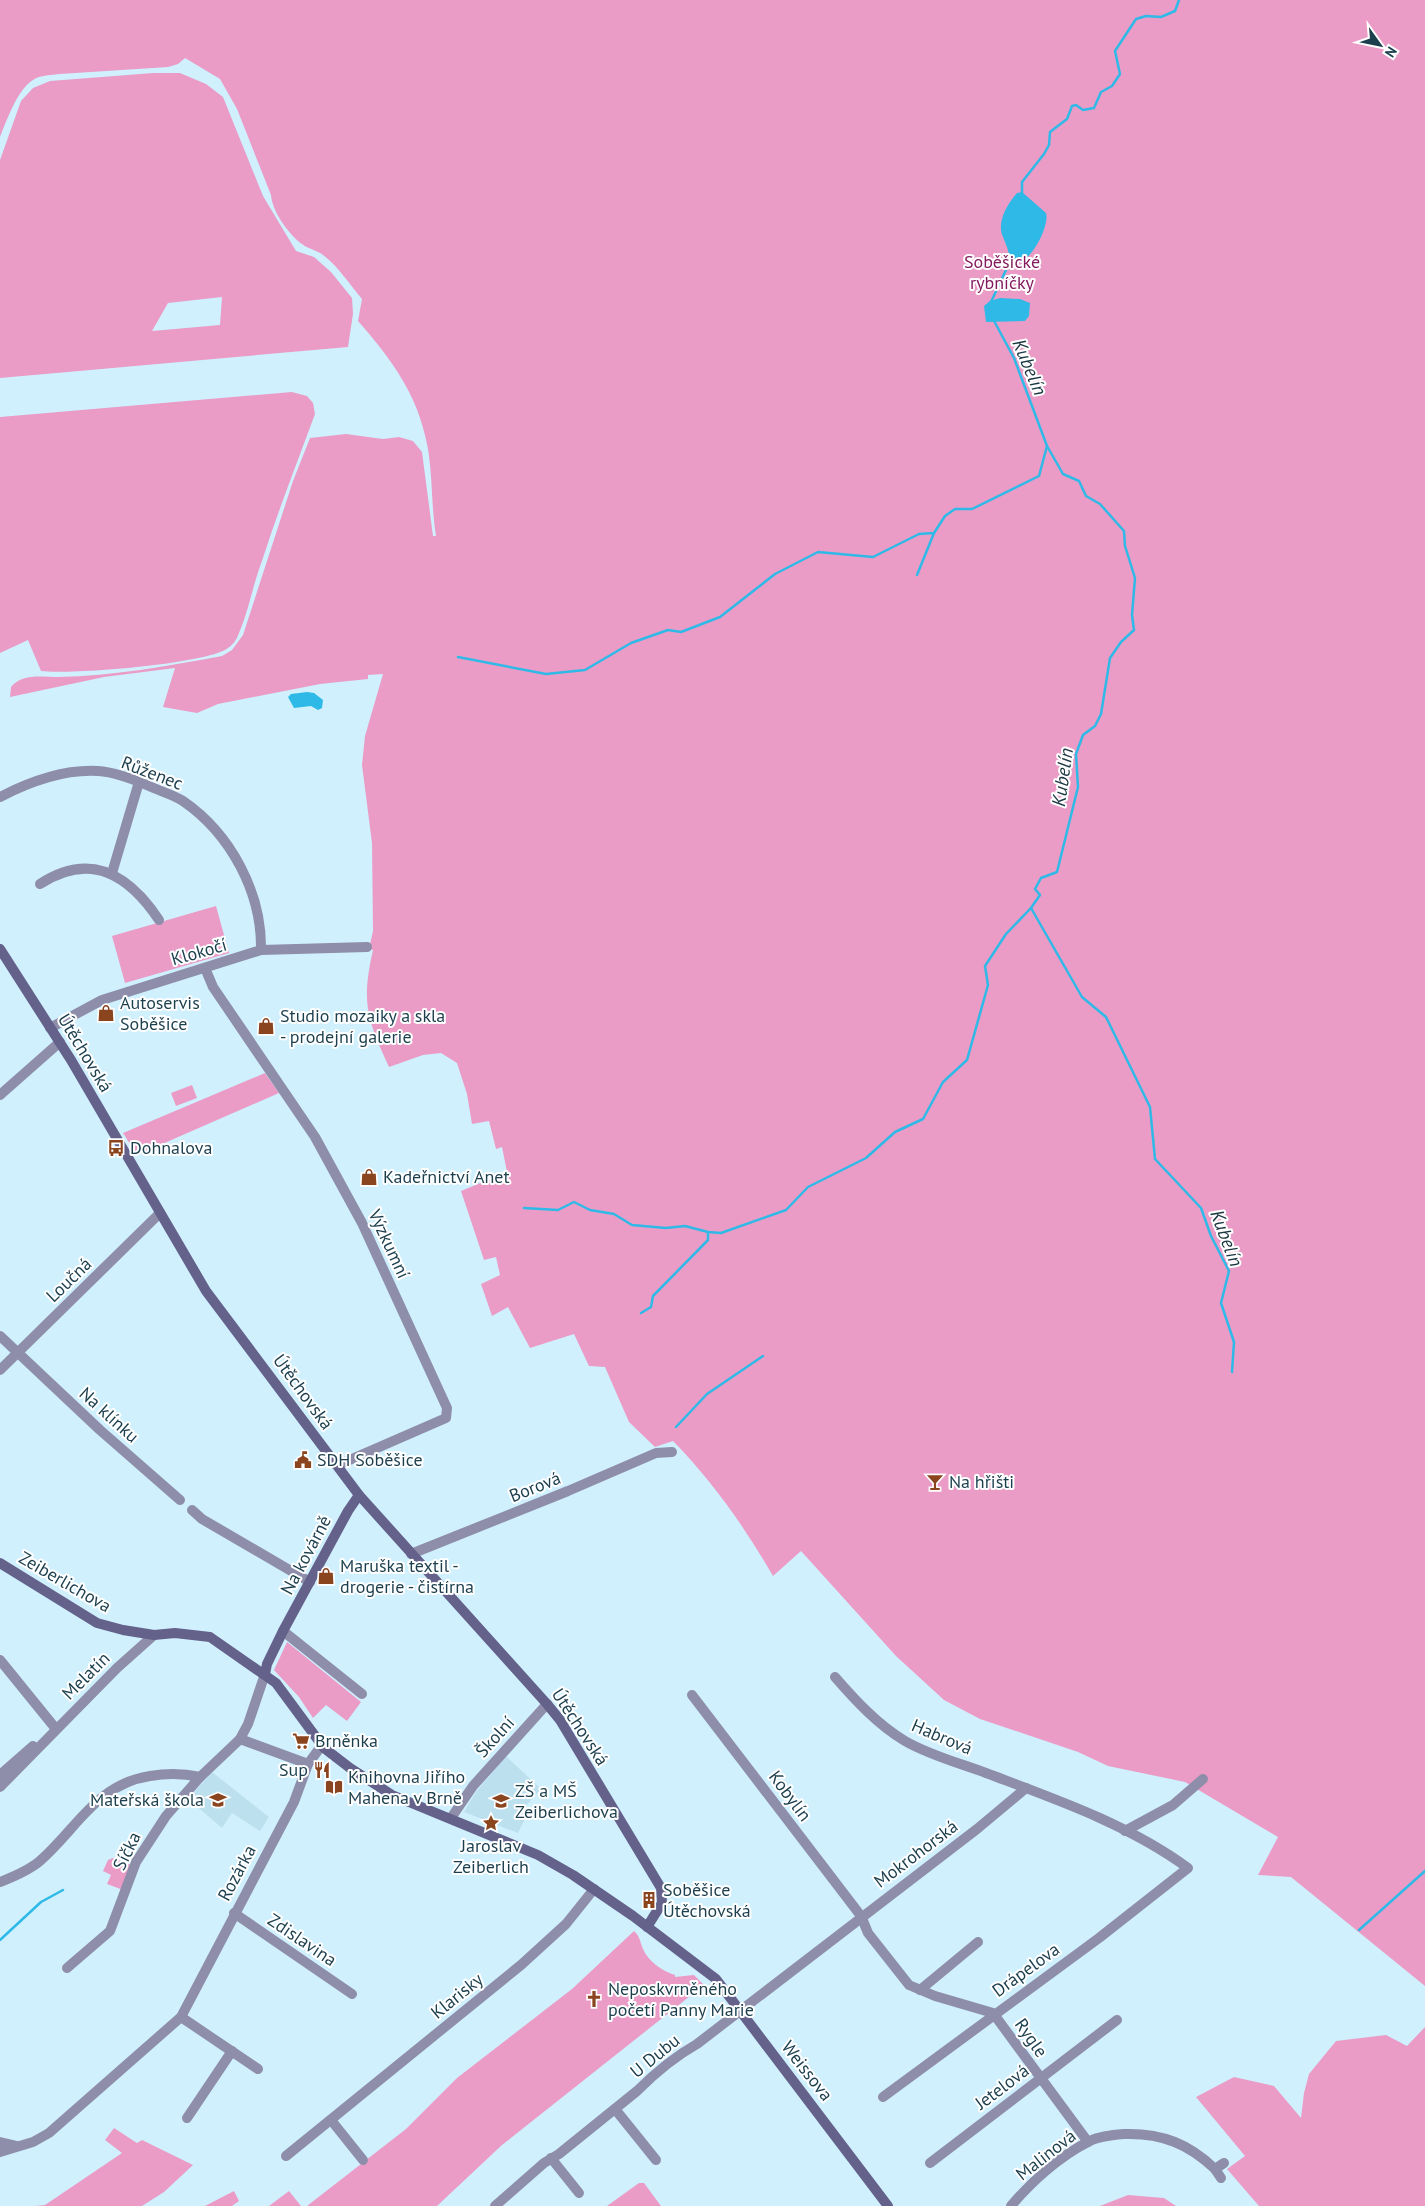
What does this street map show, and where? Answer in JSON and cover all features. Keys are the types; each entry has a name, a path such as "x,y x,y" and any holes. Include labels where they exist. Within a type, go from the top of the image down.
{"street":[{"name":"Růženec","path":"0,797 36,781 98,771 139,782 182,801 212,826 226,844 252,890 262,929 261,950"},
{"path":"112,873 139,782"},
{"path":"40,884 77,869 93,869 112,873 122,878 137,892 159,920"},
{"name":"Klokočí","path":"50,1028 102,1000 160,980 261,950 367,946"},
{"name":"Útěchovská","path":"0,949 60,1042 206,1290 359,1495 548,1704 560,1720 661,1888 662,1903 647,1927"},
{"name":"Výzkumní","path":"205,968 213,987 315,1137 362,1223 447,1408 446,1418 338,1465"},
{"path":"0,1095 60,1042"},
{"name":"Loučná","path":"0,1370 160,1213"},
{"name":"Na klínku","path":"0,1336 180,1500"},
{"name":"Borová","path":"411,1554 568,1492 656,1453 672,1452"},
{"name":"Na kovárně","path":"265,1674 267,1664 283,1631 359,1495"},
{"path":"192,1510 202,1519 310,1582"},
{"name":"Zeiberlichova","path":"0,1563 97,1623 154,1635 175,1633 210,1638 265,1674 286,1694 322,1745 335,1757 392,1795 538,1855 594,1889 695,1962"},
{"path":"283,1631 362,1694"},
{"name":"Melatín","path":"0,1787 117,1668 154,1635"},
{"path":"0,1660 56,1729"},
{"name":"Síčka","path":"67,1968 110,1931 136,1862 166,1816 200,1777 240,1739 248,1724 265,1674"},
{"name":"Habrová","path":"835,1677 859,1704 905,1742 1026,1788"},
{"name":"Kobylín","path":"692,1695 861,1916"},
{"name":"Školní","path":"451,1818 473,1786 548,1704"},
{"path":"240,1739 308,1764"},
{"name":"Melatín","path":"0,1775 32,1746 44,1743"},
{"name":"Rozárka","path":"0,2152 40,2139 49,2133 181,2017 294,1802 308,1764 322,1745"},
{"path":"0,1882 40,1861 100,1798 122,1783 132,1779 170,1773 200,1777"},
{"path":"1026,1788 1125,1831 1173,1805 1203,1779"},
{"name":"Mokrohorská","path":"739,2010 977,1829 1026,1788"},
{"name":"Drápelova","path":"884,2097 994,2013 1099,1938 1188,1868 1154,1844 1125,1831"},
{"name":"Klarisky","path":"286,2156 521,1965 572,1918 594,1889"},
{"name":"Zdislavina","path":"234,1913 352,1994"},
{"name":"Rygle","path":"861,1916 868,1933 909,1985 994,2013 1040,2079 1088,2142"},
{"path":"920,1990 978,1942"},
{"name":"Weissova","path":"695,1962 716,1979 888,2206"},
{"name":"U Dubu","path":"495,2206 615,2109 648,2078 739,2010"},
{"path":"181,2017 258,2069"},
{"name":"Jetelová","path":"930,2163 1117,2020"},
{"path":"187,2118 232,2051"},
{"path":"615,2109 656,2160"},
{"path":"330,2120 363,2160"},
{"name":"Malinová","path":"1011,2206 1050,2169 1088,2142 1110,2135 1160,2136 1190,2148 1215,2169 1222,2178"},
{"path":"0,2142 17,2146"},
{"path":"552,2158 579,2192"},
{"path":"1215,2169 1224,2163"}],"shaded area":[{"name":"ZŠ a MŠ Zeiberlichova","path":"506,1756 541,1789 523,1809 528,1813 518,1833 464,1812 476,1792"},
{"name":"Mateřská škola","path":"212,1772 269,1817 260,1831 232,1813 222,1828 188,1799"}],"green space":[{"name":"Soběšické rybníčky","path":"0,0 1425,0 1425,1986 1291,1877 1258,1875 1278,1837 1185,1782 1108,1766 1078,1752 980,1719 944,1700 896,1656 801,1551 773,1576 727,1505 688,1457 673,1441 655,1447 629,1422 605,1367 589,1366 574,1334 530,1348 508,1307 492,1316 481,1284 500,1275 496,1257 484,1260 461,1191 507,1172 502,1147 496,1149 489,1121 472,1124 467,1094 457,1063 441,1053 423,1055 389,1067 371,1023 368,1010 367,984 373,950 369,949 373,931 372,843 362,765 365,736 383,674 368,675 368,679 320,684 218,704 197,713 163,707 175,668 104,677 10,697 11,687 26,678 99,675 140,670 222,656 232,650 243,635 293,481 310,438 346,434 383,439 399,437 413,441 422,452 433,536 436,536 427,444 417,409 392,363 358,321 362,299 328,259 321,253 304,246 282,222 274,208 271,195 237,109 220,79 185,58 178,64 168,67 43,76 36,78 27,85 17,98 0,137"},
{"path":"153,73 180,73 206,84 223,97 263,196 296,251 314,257 331,272 352,298 353,314 348,347 0,378 0,160 21,101 33,88 50,81","holes":["222,297 220,325 152,331 168,303"]},
{"path":"292,392 307,396 313,403 315,414 274,524 242,624 232,645 215,654 194,659 107,670 56,672 41,671 28,640 0,653 0,417"},
{"path":"216,906 229,953 125,983 112,936"},
{"path":"265,1073 279,1093 137,1155 123,1133"},
{"path":"192,1085 197,1098 176,1106 171,1093"},
{"path":"287,1642 361,1702 347,1721 326,1705 313,1718 299,1697 274,1670"},
{"path":"113,1858 131,1865 123,1890 107,1884 111,1875 103,1871 108,1860"},
{"path":"634,1931 639,1937 648,1958 656,1965 675,1975 675,1977 694,1975 704,1985 502,2145 437,2206 307,2206 406,2129 457,2078 572,1989"},
{"path":"1425,2027 1425,2206 1259,2206 1227,2169 1245,2156 1196,2097 1234,2077 1274,2086 1301,2118 1304,2093 1309,2074 1336,2041 1386,2035 1407,2046"},
{"path":"114,2128 137,2143 142,2140 193,2165 164,2192 142,2206 36,2206 45,2205 122,2153 105,2140"},
{"path":"639,2183 644,2183 661,2206 607,2206"},
{"path":"234,2191 239,2201 232,2206 205,2206"},
{"path":"289,2191 301,2206 269,2206"},
{"path":"1128,2195 1164,2198 1176,2206 1100,2206"}],"water":[{"path":"1022,192 1046,213 1047,218 1043,233 1034,249 1024,260 1019,262 1009,256 1001,225 1004,213 1010,202 1017,193"},
{"path":"1000,298 1020,299 1030,303 1029,316 1025,321 986,322 984,306 990,301"},
{"path":"314,693 323,700 322,708 318,710 311,706 294,708 288,697 291,694"}],"waterway":[{"name":"Kubelín","path":"1022,194 1022,182 1044,154 1049,145 1050,132 1067,119 1072,106 1076,105 1083,110 1094,108 1101,92 1112,86 1120,74 1115,51 1136,19 1146,16 1161,17 1175,11 1179,0"},
{"name":"Kubelín","path":"991,302 1013,255"},
{"name":"Kubelín","path":"993,319 1014,358 1047,446 1063,474 1079,481 1086,496 1100,504 1124,531 1125,546 1135,578 1132,615 1134,630 1121,642 1110,658 1101,714 1095,726 1083,735 1076,754 1078,787 1057,872 1041,878 1035,889 1040,895 1031,908 1082,997 1106,1017 1150,1107 1155,1159 1201,1208 1211,1236 1229,1271 1221,1303 1234,1342 1232,1372"},
{"path":"458,657 546,674 585,670 631,643 668,630 681,632 720,617 775,574 818,552 873,557 919,534 934,533 945,516 955,509 972,509 1039,476 1047,446"},
{"path":"917,575 934,533"},
{"path":"524,1208 558,1210 574,1202 590,1210 614,1214 632,1225 666,1228 685,1226 721,1233 786,1210 808,1187 866,1158 895,1132 923,1119 943,1082 967,1060 988,985 985,966 1006,934 1031,908"},
{"path":"641,1313 651,1307 653,1296 708,1240 708,1232"},
{"path":"676,1427 707,1394 763,1356"},
{"path":"1359,1930 1425,1871"},
{"path":"0,1940 41,1902 63,1890"}],"place":[{"name":"Autoservis Soběšice","path":"106,1013"},
{"name":"Studio mozaiky a skla - prodejní galerie","path":"266,1026"},
{"name":"Dohnalova","path":"116,1148"},
{"name":"Kadeřnictví Anet","path":"369,1177"},
{"name":"SDH Soběšice","path":"303,1460"},
{"name":"Na hřišti","path":"935,1482"},
{"name":"Maruška textil - drogerie - čistírna","path":"326,1576"},
{"name":"Brněnka","path":"301,1741"},
{"name":"Sup","path":"322,1770"},
{"name":"Knihovna Jiřího Mahena v Brně","path":"334,1787"},
{"name":"Mateřská škola","path":"218,1800"},
{"name":"ZŠ a MŠ Zeiberlichova","path":"501,1801"},
{"name":"Jaroslav Zeiberlich","path":"491,1823"},
{"name":"Soběšice Útěchovská","path":"649,1900"},
{"name":"Neposkvrněného početí Panny Marie","path":"594,1999"}]}
